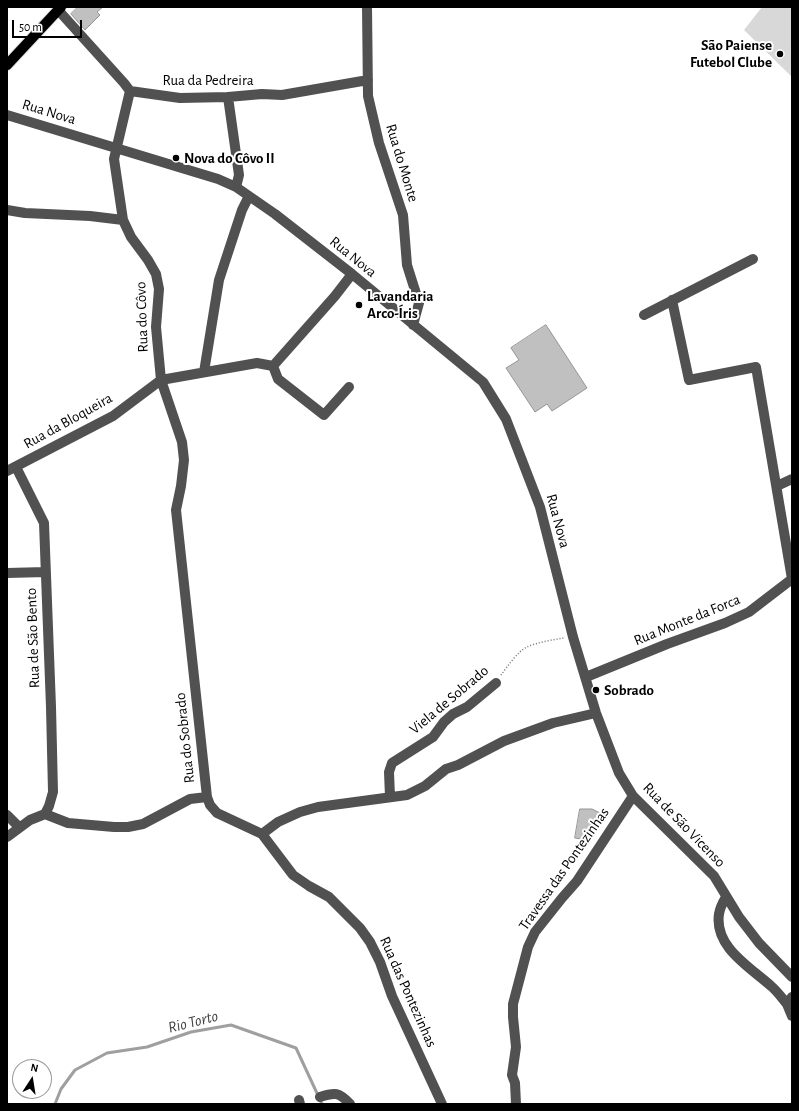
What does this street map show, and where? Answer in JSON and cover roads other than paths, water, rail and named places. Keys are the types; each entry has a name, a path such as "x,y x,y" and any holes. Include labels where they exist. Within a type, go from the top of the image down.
{"main road":[{"path":"7,65 60,9"}],"street":[{"name":"Rua do Monte","path":"367,7 368,96 374,126 403,215 407,265 419,303 413,325"},
{"path":"60,9 130,91"},
{"name":"Rua da Pedreira","path":"130,91 180,98 228,97 262,94 282,95 368,80"},
{"name":"Rua do Côvo","path":"130,91 114,159 123,220 131,237 148,260 156,274 159,289 156,327 161,380 182,442 184,460 176,510"},
{"path":"228,97 239,175 236,187"},
{"name":"Rua Nova","path":"8,115 218,179 236,187 275,214 352,274 483,382 506,418 540,507 573,637 586,677"},
{"path":"204,372 219,280 242,210 249,196"},
{"path":"7,210 25,213 90,216 123,220"},
{"path":"644,315 753,259"},
{"path":"273,366 335,296 352,274"},
{"path":"672,300 690,380 756,367 792,579"},
{"path":"161,380 257,363 273,366"},
{"path":"273,366 278,379 324,415 349,387"},
{"name":"Rua da Bloqueira","path":"11,469 113,416 161,380"},
{"name":"Rua de São Bento","path":"11,469 44,523 53,792 49,806 44,814"},
{"path":"777,486 792,479"},
{"name":"Rua do Sobrado","path":"44,814 68,823 128,827 143,824 190,799 207,797 176,510"},
{"path":"7,573 46,572"},
{"name":"Rua Monte da Forca","path":"586,677 749,612 792,579"},
{"name":"Rua de São Vicenso","path":"586,677 596,713 620,772 633,796 714,876 739,917 759,943 792,977"},
{"name":"Viela de Sobrado","path":"390,797 389,772 392,763 433,737 448,718 468,707 496,682"},
{"path":"262,834 278,822 318,806 407,795 424,786 446,769 458,765 504,740 553,723 596,713"},
{"name":"Travessa das Pontezinhas","path":"516,1104 515,1083 512,1075 516,1047 513,1004 528,947 535,932 577,881 633,796"},
{"name":"Rua das Pontezinhas","path":"207,797 210,805 217,813 262,834 293,874 309,886 329,897 360,928 370,942 380,962 392,996 442,1104"},
{"path":"7,837 30,820 44,814"},
{"path":"7,815 19,827"},
{"path":"726,897 718,915 724,941 730,950 745,965 789,1001 792,1016"},
{"path":"320,1097 332,1093 342,1095 350,1104"}],"waterway":[{"name":"Rio Torto","path":"55,1104 61,1089 75,1070 107,1053 147,1047 191,1032 231,1025 296,1048 322,1104"}],"place":[{"name":"São Paiense Futebol Clube","path":"780,54"},
{"name":"Nova do Côvo II","path":"176,158"},
{"name":"Lavandaria Arco-Íris","path":"359,305"},
{"name":"Sobrado","path":"596,690"}]}
